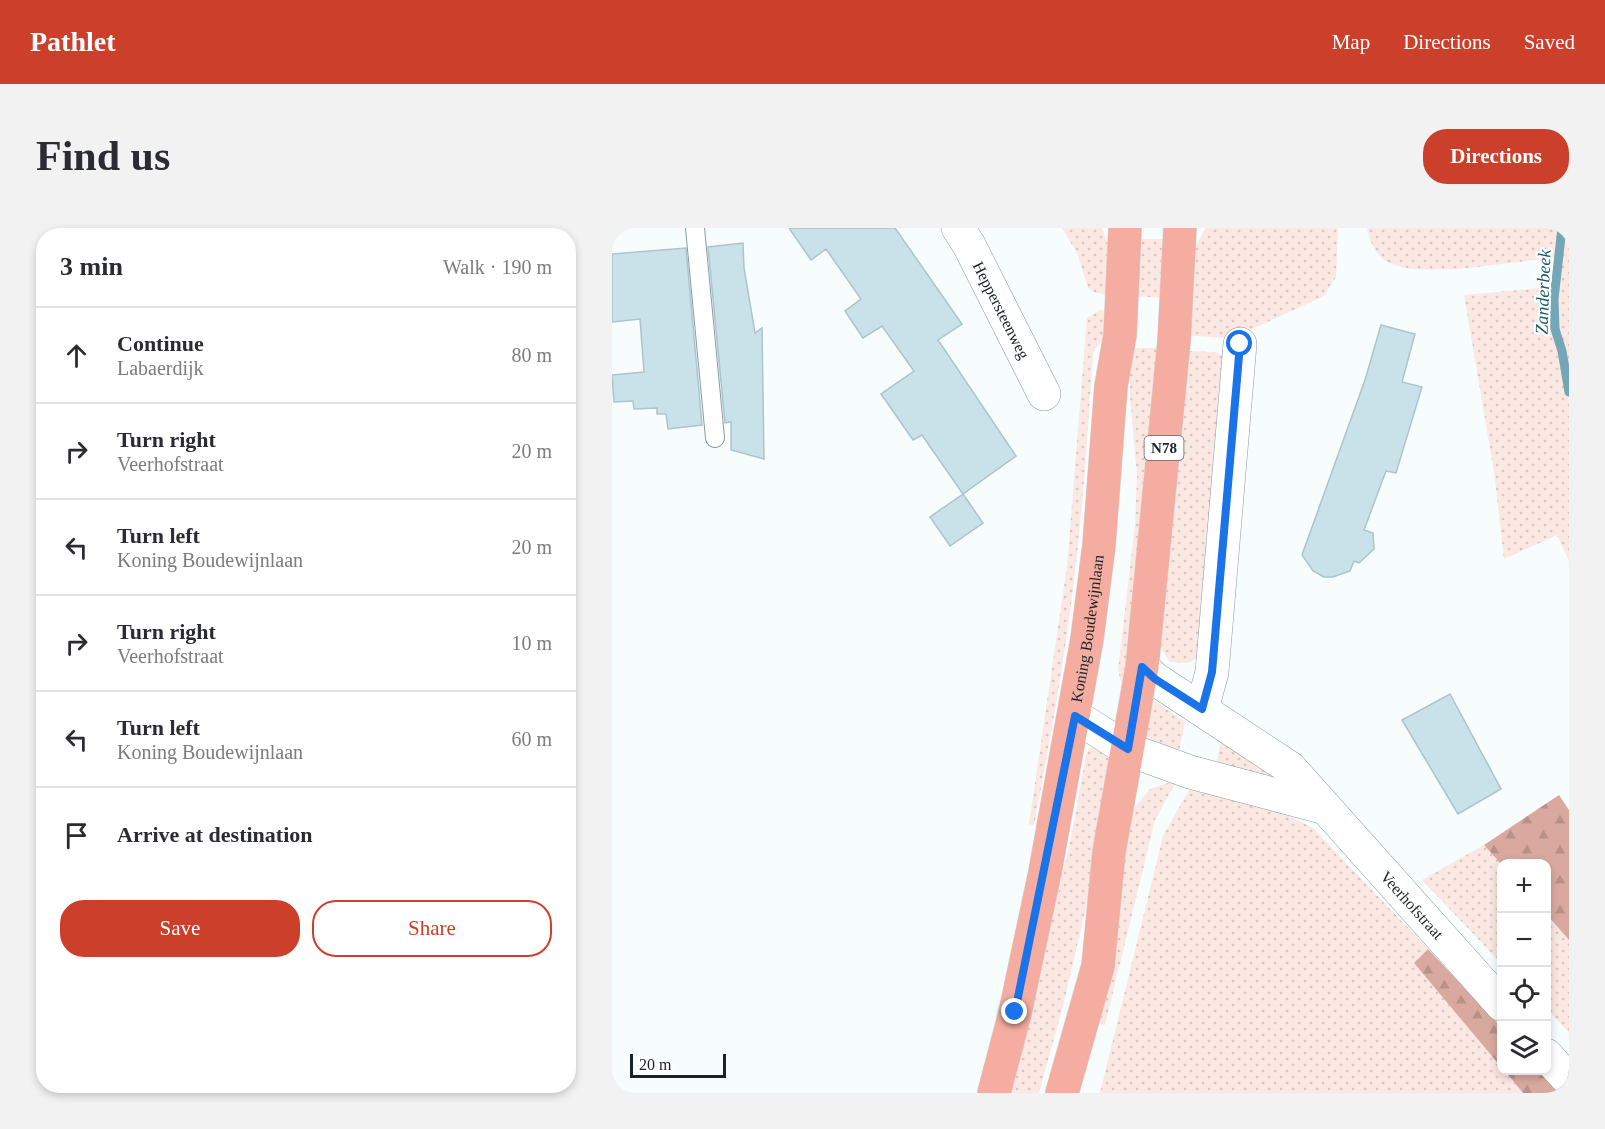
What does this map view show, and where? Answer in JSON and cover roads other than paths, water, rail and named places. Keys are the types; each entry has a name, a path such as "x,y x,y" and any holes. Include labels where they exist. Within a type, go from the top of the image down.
{"main road":[{"name":"Koning Boudewijnlaan","path":"994,1093 1018,1002 1075,716 1099,545 1111,386 1120,334 1125,228"},
{"name":"N78","path":"1062,1093 1098,966 1108,852 1142,667 1174,341 1180,228"}],"street":[{"name":"Heppersteenweg","path":"958,228 969,245 1044,394"},
{"path":"1202,709 1212,672 1240,344"},
{"name":"Veerhofstraat","path":"1142,667 1155,679 1290,768 1322,807 1497,1000"},
{"path":"1075,716 1128,749 1190,772 1322,807"},
{"path":"1551,1060 1569,1080"}],"lane":[{"path":"695,228 715,438"}],"waterway":[{"name":"Zanderbeek","path":"1562,228 1554,299 1555,329 1562,351 1569,392"}]}
